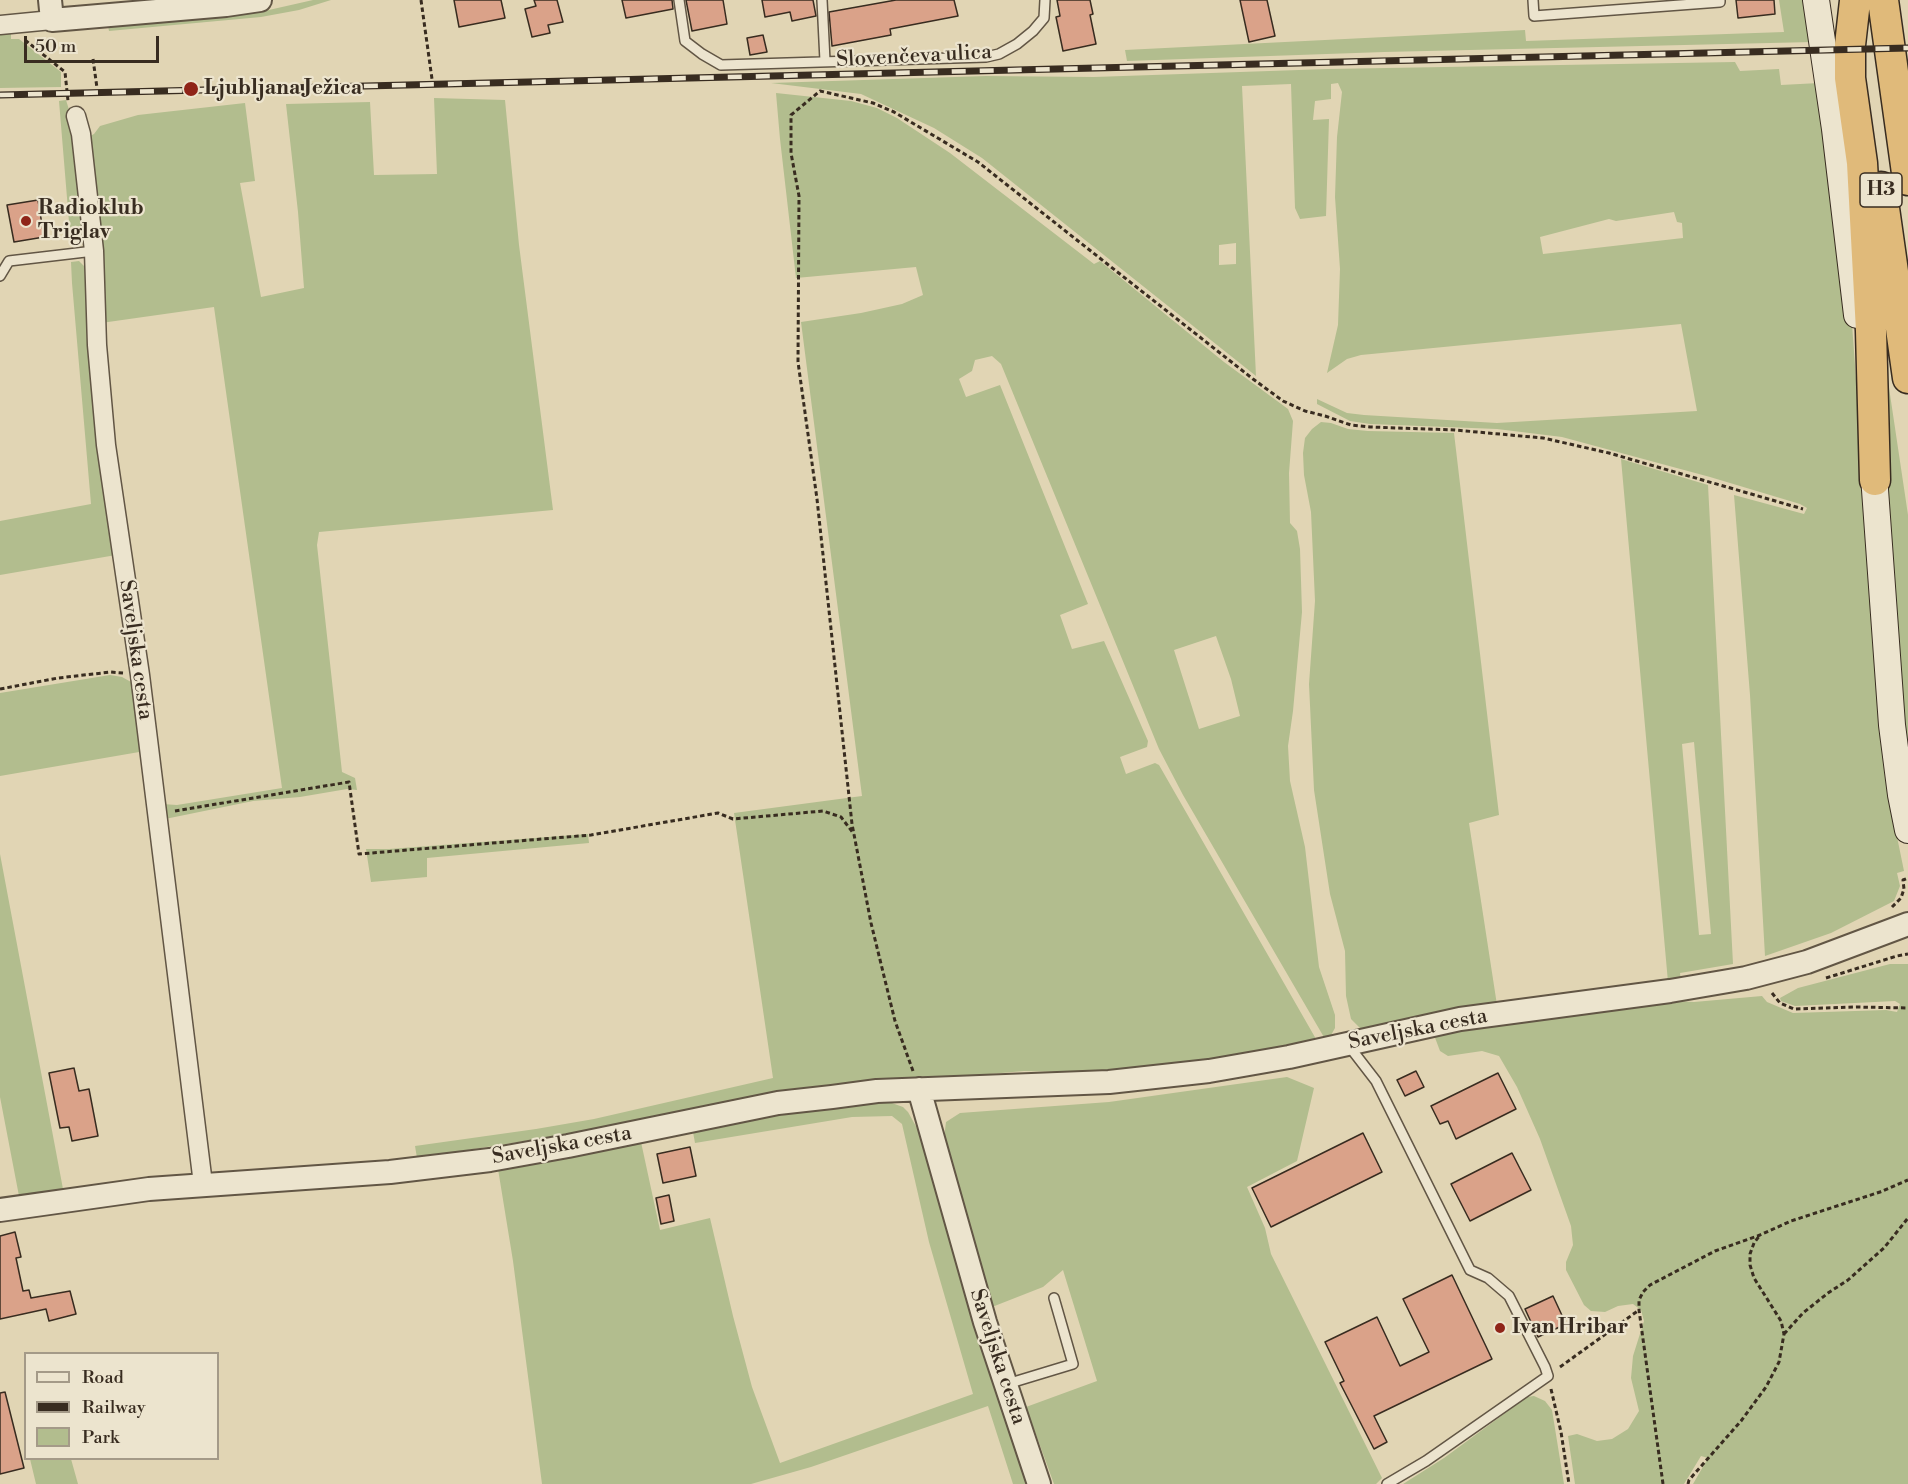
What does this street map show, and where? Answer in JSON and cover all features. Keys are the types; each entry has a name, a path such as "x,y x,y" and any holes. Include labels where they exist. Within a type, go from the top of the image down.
{"highway":[{"path":"1870,6 1850,45 1850,78 1862,163 1871,331 1875,480"},
{"path":"1870,6 1908,79"},
{"name":"H3","path":"1870,6 1908,180"},
{"name":"H3","path":"1870,6 1908,378"}],"main road":[{"path":"1816,0 1835,129 1875,480 1884,636 1892,725 1908,830"}],"street":[{"path":"7,24 51,10 226,5 260,0"},
{"name":"Saveljska cesta","path":"76,116 81,134 94,251 97,345 106,446 140,675 203,1184"},
{"name":"Saveljska cesta","path":"0,1210 102,1195 203,1184 345,1175 456,1164 568,1146 778,1103 919,1089 1078,1084 1155,1078 1236,1066 1460,1019 1691,988 1767,973 1807,962 1908,924"},
{"name":"Saveljska cesta","path":"919,1089 985,1323 1039,1484"}],"lane":[{"name":"Slovenčeva ulica","path":"679,0 685,41 721,65 986,57 999,54 1017,44 1033,31 1044,18 1045,0"},
{"name":"Slovenčeva ulica","path":"822,0 825,61"},
{"path":"1533,0 1534,16 1720,2 1720,0"},
{"path":"0,276 9,261 94,251"},
{"path":"1347,1044 1376,1081 1470,1270 1488,1278 1509,1296 1548,1376 1426,1461 1387,1484"},
{"path":"1004,1384 1073,1364 1054,1298"}],"path":[{"path":"421,0 432,79"},
{"path":"7,24 16,36 25,40 65,72 67,100 76,116"},
{"path":"93,59 97,88"},
{"path":"919,1089 895,1021 871,923 855,835 840,722 817,499 798,362 799,196 791,153 791,115 820,91 873,103 894,112 978,162 1253,379 1283,401 1305,411 1351,425 1370,428 1455,430 1543,438 1609,453 1803,509"},
{"path":"0,689 58,678 111,672 140,675"},
{"path":"158,813 349,782 359,854 591,835 718,813 733,819 824,811 841,818 855,835"},
{"path":"1767,973 1772,992 1780,1003 1794,1009 1908,1008"},
{"path":"1663,1484 1639,1310 1639,1300 1650,1285 1715,1251 1791,1221 1842,1206 1908,1180"},
{"path":"1784,1334 1803,1313 1848,1280 1884,1248 1908,1218"},
{"path":"1688,1484 1689,1480 1741,1421 1766,1387 1779,1362 1784,1334 1781,1321 1754,1278 1750,1265 1750,1254 1760,1235"},
{"path":"1569,1484 1562,1432 1548,1376 1639,1310"}],"green space":[{"path":"313,0 331,0 299,10 261,17 109,31 108,26 260,12"},
{"path":"1779,0 1808,0 1813,42 1384,52 1127,61 1125,50 1525,30 1526,41 1784,32"},
{"path":"0,33 11,33 11,39 19,39 61,72 61,87 0,88"},
{"path":"1735,62 1740,71 1779,69 1781,85 1819,83 1852,324 1885,778 1904,871 1897,873 1900,886 1894,901 1831,933 1765,956 1750,695 1734,495 1804,514 1807,508 1710,477 1562,437 1497,429 1370,424 1350,421 1317,404 1317,399 1347,413 1364,415 1497,423 1697,411 1681,324 1361,355 1347,359 1327,373 1338,325 1340,269 1335,197 1337,137 1342,92 1338,83 1331,84 1331,99 1315,101 1313,120 1329,119 1326,216 1300,219 1295,208 1291,84 1242,86 1256,376 982,158 934,128 861,94 771,83 986,76 1094,77 1328,69","holes":["1674,212 1677,222 1682,223 1683,238 1543,254 1540,237 1609,219 1616,221","1236,243 1236,264 1219,265 1219,245"]},
{"path":"776,93 851,101 877,108 897,118 950,153 1094,264 1100,261 1224,362 1288,409 1293,421 1289,473 1290,523 1297,531 1300,549 1302,612 1288,746 1290,781 1305,847 1319,967 1335,1015 1335,1028 1330,1037 1325,1039 1183,795 1159,749 1001,364 992,356 975,360 972,371 959,379 966,397 1000,385 1088,604 1060,615 1072,649 1104,641 1148,741 1147,747 1120,757 1126,774 1155,763 1159,765 1316,1039 1315,1043 1116,1073 1024,1071 875,1080 781,1090 601,1129 417,1158 415,1146 594,1119 773,1078 734,813 862,796 801,322 902,304 923,295 916,267 796,278","holes":["1216,636 1231,679 1240,716 1199,729 1174,650"]},
{"path":"434,98 505,100 519,245 553,510 319,532 317,545 342,772 355,778 357,790 347,789 300,797 253,801 165,819 162,804 177,805 282,788 214,307 101,323 88,137 94,134 100,126 138,115 245,103 255,181 240,183 261,297 304,288 286,104 370,102 374,175 437,174"},
{"path":"66,100 70,113 83,223 78,233 70,234 59,101"},
{"path":"79,261 86,268 116,555 0,575 0,521 91,504 72,283 71,262"},
{"path":"1879,337 1888,381 1908,515 1908,765 1897,681"},
{"path":"1321,422 1368,431 1454,433 1499,815 1469,823 1497,1005 1366,1029 1360,1028 1351,1019 1346,996 1345,951 1330,894 1314,790 1309,684 1315,601 1311,512 1304,475 1303,453 1305,438"},
{"path":"1621,459 1708,485 1733,964 1680,973 1681,981 1668,982","holes":["1694,742 1711,934 1699,935 1682,744"]},
{"path":"110,675 122,677 131,682 136,692 145,751 0,776 0,693"},
{"path":"588,834 589,843 427,858 427,877 371,882 366,849 389,849"},
{"path":"0,854 63,1189 19,1196 0,1097"},
{"path":"1890,964 1908,964 1908,1484 1693,1484 1708,1458 1701,1456 1684,1484 1575,1484 1568,1436 1577,1434 1597,1441 1612,1439 1628,1429 1639,1411 1631,1378 1633,1356 1644,1321 1641,1310 1633,1304 1618,1306 1605,1312 1591,1311 1584,1305 1566,1270 1566,1262 1573,1245 1571,1226 1540,1139 1517,1087 1499,1056 1482,1051 1448,1056 1440,1051 1434,1035 1674,1001 1694,1002 1762,996 1767,1002 1793,1013 1886,1010 1897,1012 1900,1004 1895,1001 1795,1006 1781,1001 1780,998 1798,988"},
{"path":"1287,1077 1314,1088 1297,1161 1247,1187 1265,1228 1271,1254 1382,1478 1376,1484 1054,1484 1026,1407 1097,1381 1063,1270 1043,1287 992,1307 944,1138 946,1122 960,1113 1109,1102"},
{"path":"889,1102 903,1107 918,1130 995,1390 1028,1484 1013,1484 988,1406 811,1467 751,1484 542,1484 513,1261 498,1169 641,1142 660,1230 710,1218 752,1387 780,1463 973,1394 929,1242 902,1124 892,1116 852,1117 695,1143 693,1132 767,1117"},
{"path":"1534,1396 1545,1401 1552,1410 1564,1484 1403,1484 1444,1458 1527,1397"},
{"path":"30,1460 71,1460 78,1484 36,1484"}],"building":[{"path":"454,0 501,0 505,18 459,27"},
{"path":"534,0 557,0 563,22 548,25 550,33 532,37 525,9 536,6"},
{"path":"622,0 672,0 673,9 626,18"},
{"path":"686,0 723,0 727,24 692,31"},
{"path":"762,0 813,0 816,16 792,21 790,12 765,17"},
{"path":"896,0 954,0 958,16 890,29 891,35 832,46 829,12"},
{"path":"1057,0 1090,0 1093,14 1090,15 1096,44 1063,51 1056,17 1060,16"},
{"path":"1240,0 1267,0 1275,36 1249,42"},
{"path":"1736,0 1774,0 1775,14 1738,18"},
{"path":"763,35 767,52 750,55 747,38"},
{"name":"Radioklub Triglav","path":"38,200 44,237 14,242 7,205"},
{"path":"74,1068 79,1091 89,1089 98,1136 72,1141 69,1127 60,1128 49,1073"},
{"path":"1416,1071 1424,1087 1405,1096 1397,1080"},
{"path":"1498,1073 1516,1109 1456,1139 1448,1121 1440,1124 1431,1106"},
{"path":"1363,1133 1382,1172 1271,1227 1252,1188"},
{"path":"690,1147 696,1176 663,1183 657,1154"},
{"path":"1512,1153 1531,1190 1470,1221 1451,1184"},
{"path":"669,1195 674,1221 661,1224 656,1198"},
{"path":"15,1232 21,1257 16,1258 23,1291 29,1290 31,1298 70,1291 76,1314 49,1321 46,1309 0,1319 0,1236"},
{"path":"1452,1275 1492,1359 1374,1416 1387,1442 1374,1449 1340,1383 1344,1381 1325,1342 1377,1317 1400,1366 1429,1352 1403,1299"},
{"path":"1553,1296 1566,1324 1538,1337 1525,1309"},
{"path":"5,1392 24,1468 0,1474 0,1393"}],"railway":[{"path":"0,95 1908,48"}],"place":[{"name":"Ljubljana Ježica","path":"191,89"},
{"name":"Radioklub Triglav","path":"26,221"},
{"name":"Ivan Hribar","path":"1500,1328"}]}
